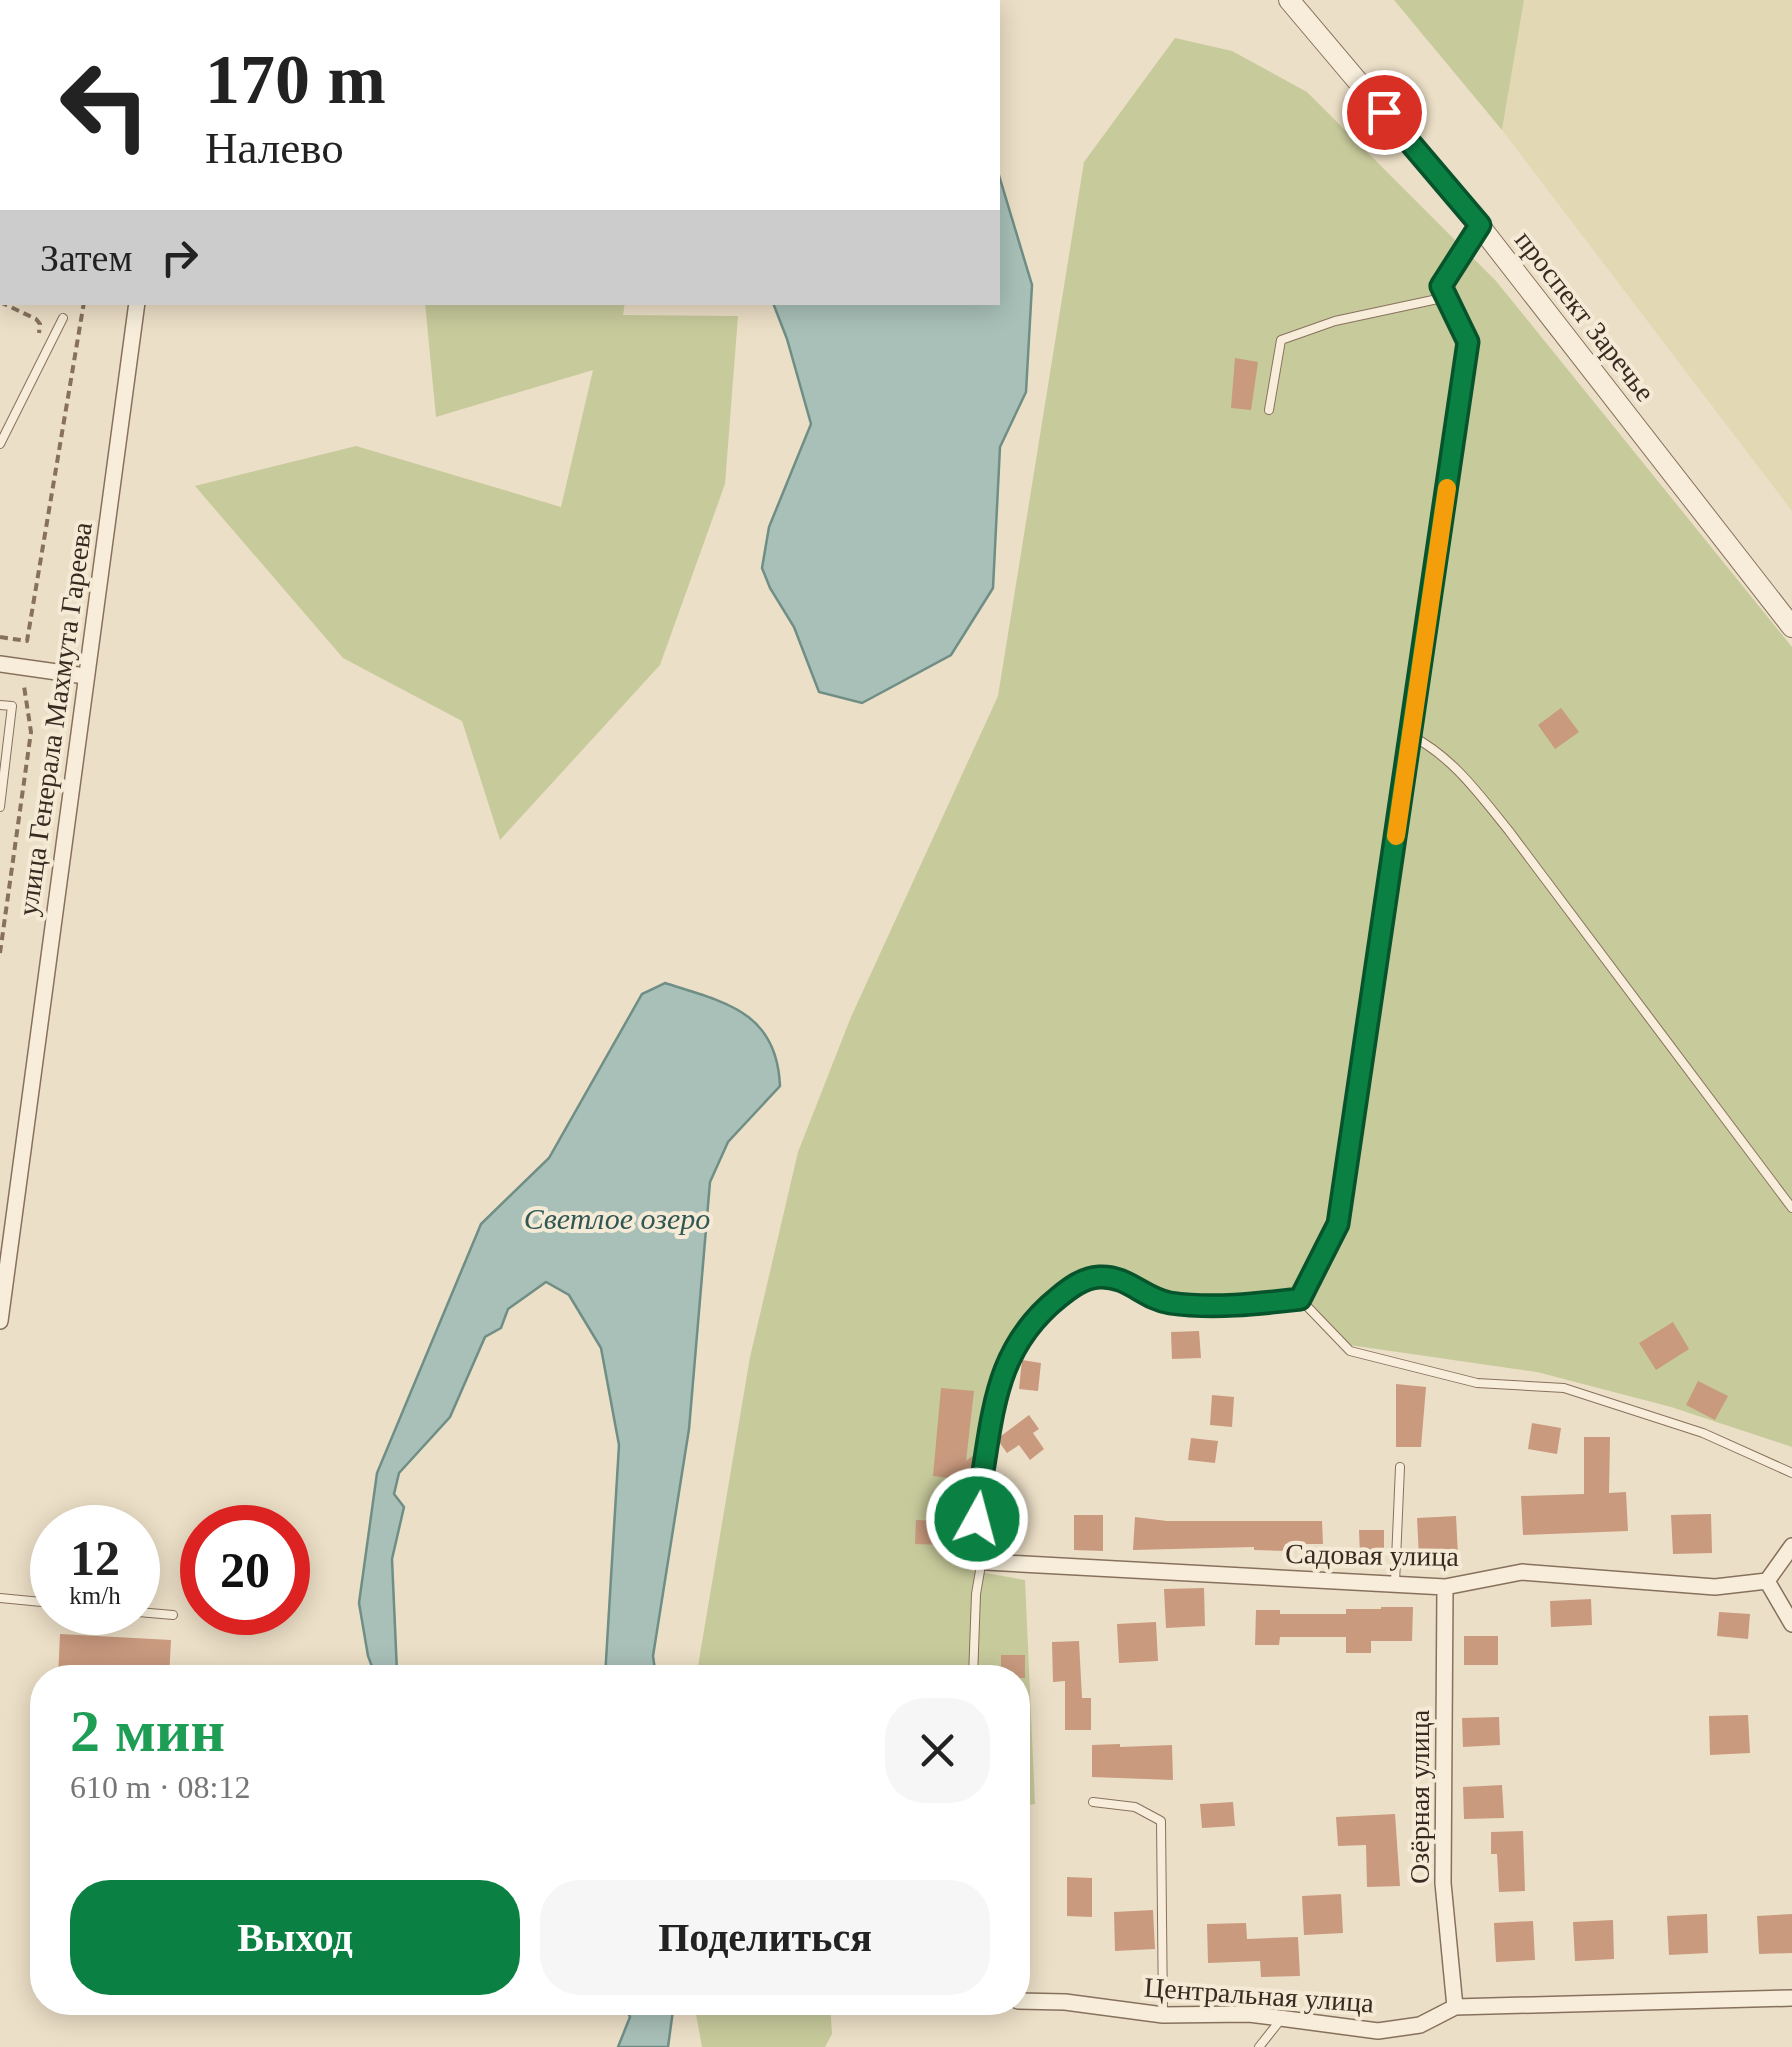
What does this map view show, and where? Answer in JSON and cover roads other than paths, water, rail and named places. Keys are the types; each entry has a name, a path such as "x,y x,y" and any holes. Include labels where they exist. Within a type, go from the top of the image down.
{"street":[{"name":"проспект Заречье","path":"1289,0 1480,225 1792,627"},
{"name":"улица Генерала Махмута Гареева","path":"0,1321 137,305"},
{"path":"0,664 85,676"},
{"path":"1792,1546 1767,1581 1792,1624"},
{"name":"Садовая улица","path":"986,1562 1445,1587 1522,1572 1714,1586 1767,1581"},
{"name":"Озёрная улица","path":"1445,1587 1443,1883 1455,2007"},
{"name":"Центральная улица","path":"1030,2001 1163,2015 1249,2014 1378,2030 1420,2025 1455,2007 1792,1998"}],"lane":[{"path":"1300,1299 1338,1224 1468,342 1441,286 1480,225"},
{"path":"1269,410 1281,340 1335,321 1446,297"},
{"path":"0,444 63,318"},
{"path":"0,705 12,706 0,807"},
{"path":"1410,735 1437,748 1509,831 1792,1208"},
{"path":"0,1191 17,1192"},
{"path":"973,1665 976,1594 981,1565 986,1562 977,1544 977,1494 993,1403 1008,1356 1034,1317 1074,1284 1098,1277 1123,1280 1166,1303 1239,1306 1300,1299"},
{"path":"1300,1299 1350,1351 1477,1383 1564,1388 1702,1432 1792,1473"},
{"path":"1395,1584 1400,1467"},
{"path":"0,1598 30,1601"},
{"path":"160,1614 173,1615"},
{"path":"1093,1802 1135,1807 1161,1821 1163,2015"},
{"path":"1259,2047 1282,2018"}],"water":[{"path":"1000,179 1032,285 1026,392 1000,447 993,588 951,655 862,703 819,692 794,627 762,568 769,527 811,424 774,305 1000,305"},
{"name":"Светлое озеро","path":"665,983 727,1004 744,1014 769,1041 777,1061 780,1086 728,1142 710,1182 689,1429 654,1665 606,1665 619,1445 601,1348 569,1295 546,1282 508,1309 501,1328 485,1337 450,1417 399,1473 394,1494 404,1507 392,1559 397,1665 371,1665 359,1603 377,1473 481,1224 549,1158 642,994"},
{"path":"672,2015 668,2047 618,2047 630,2017"}]}
